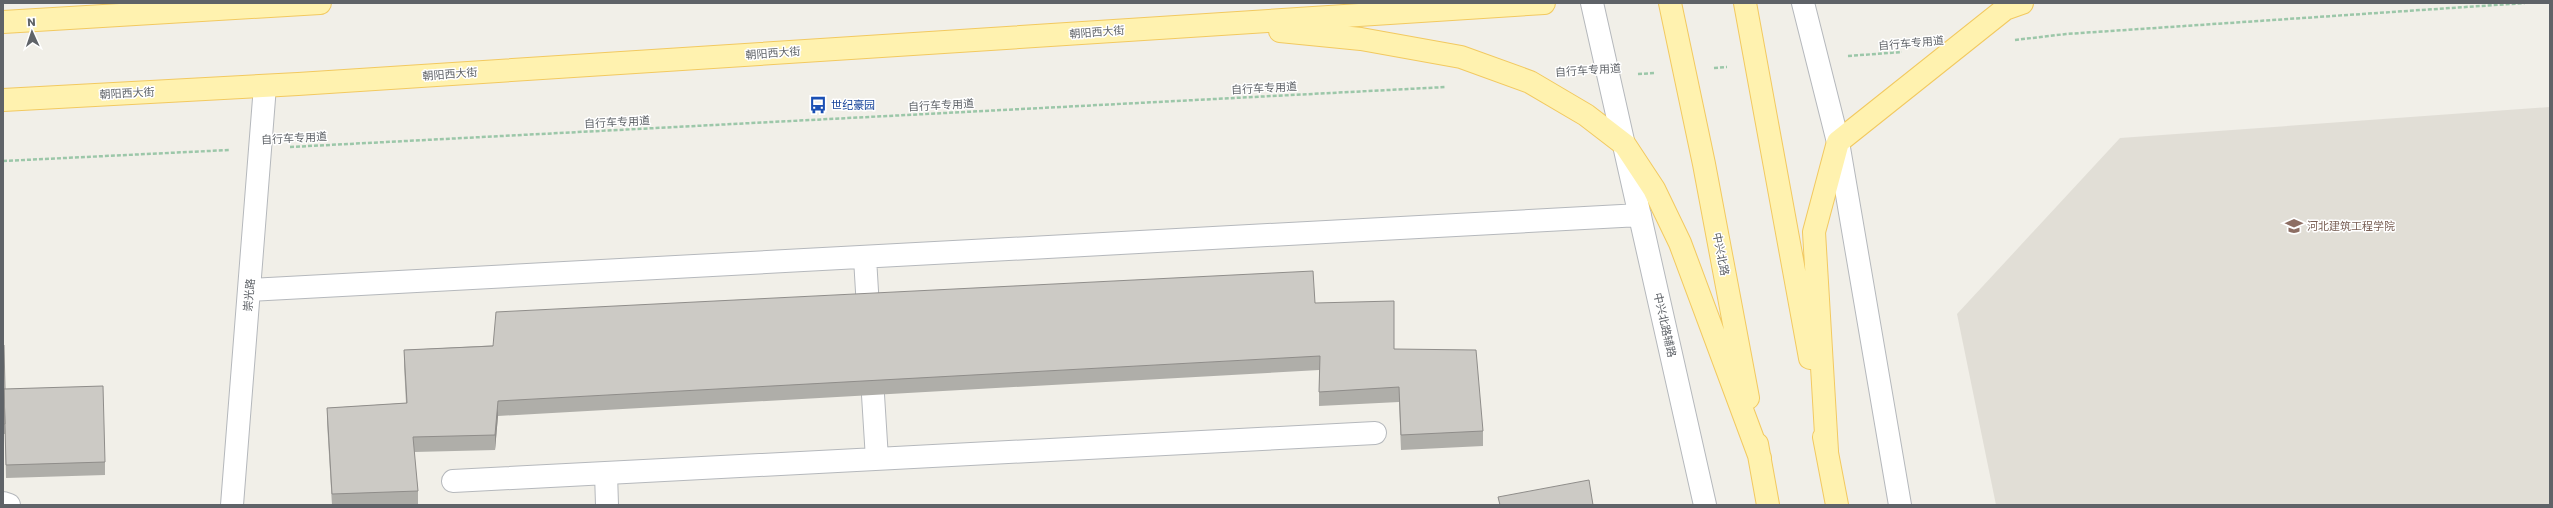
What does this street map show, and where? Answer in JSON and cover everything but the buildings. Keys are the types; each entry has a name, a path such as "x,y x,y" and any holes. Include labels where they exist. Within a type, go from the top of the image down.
{"main road":[{"path":"3,22 274,4 320,3"},
{"name":"朝阳西大街","path":"3,100 265,86 1544,3"},
{"name":"中兴北路","path":"1670,3 1704,164 1768,505"},
{"path":"1745,3 1837,505"},
{"path":"1827,451 1814,232 1838,142 2005,9 2022,3"},
{"path":"1218,24 1361,39 1461,57 1530,82 1586,115 1624,145 1654,189 1680,243 1760,458"}],"street":[{"name":"中兴北路辅路","path":"1592,3 1705,505"},
{"path":"1803,3 1838,142 1900,505"},
{"name":"崇光路","path":"232,505 265,86"},
{"path":"249,290 865,258 1640,215"},
{"path":"865,258 868,308"},
{"path":"873,395 877,459"},
{"path":"453,481 1375,433"},
{"path":"606,473 607,505"},
{"path":"3,502 9,505"}],"path":[{"path":"2011,41 2066,34 2525,3"},
{"name":"自行车专用道","path":"1818,59 1910,51"},
{"name":"自行车专用道","path":"1609,77 1684,70 1756,66"},
{"name":"自行车专用道","path":"3,161 1451,86"}],"shaded area":[{"name":"河北建筑工程学院","path":"2550,107 2550,505 1996,505 1957,314 2120,138"}],"place":[{"name":"世纪豪园","path":"818,105"},
{"name":"河北建筑工程学院","path":"2294,226"}]}
